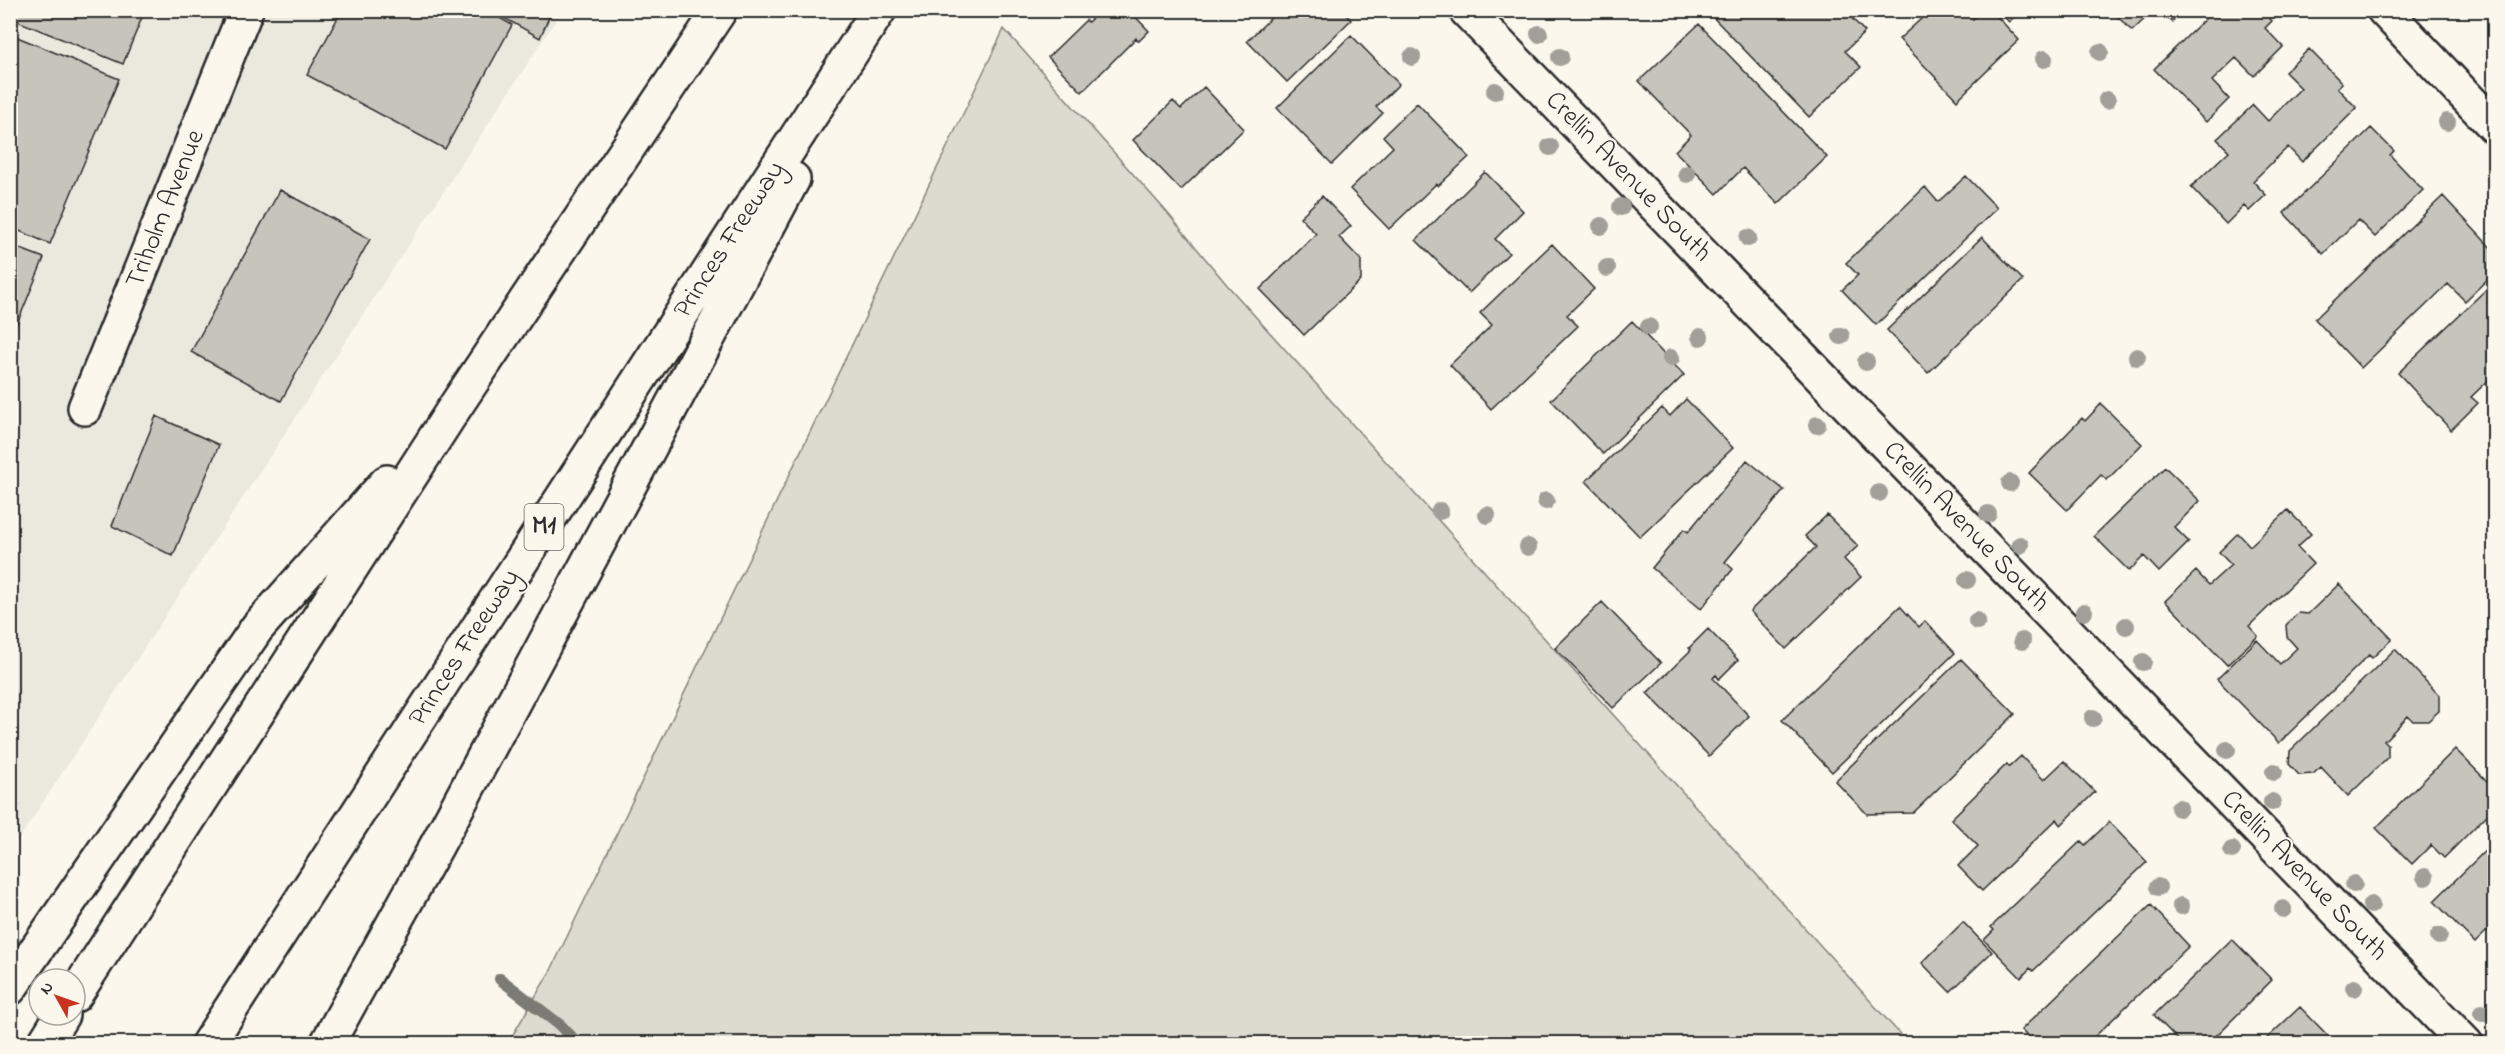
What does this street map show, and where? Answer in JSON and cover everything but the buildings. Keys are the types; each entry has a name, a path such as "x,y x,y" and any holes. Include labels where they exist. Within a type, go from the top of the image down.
{"main road":[{"name":"Triholm Avenue","path":"85,408 246,10"},
{"path":"87,976 457,404 720,10"},
{"path":"327,1044 437,845 881,10"},
{"name":"Princes Freeway","path":"208,1044 881,10"},
{"name":"Crellin Avenue South","path":"1466,10 2466,1044"},
{"path":"2384,10 2494,126"},
{"path":"10,988 257,628 457,404"},
{"path":"44,1044 55,1027"}],"shaded area":[{"path":"11,11 562,11 11,851"},
{"path":"1004,29 1165,210 1228,286 1908,1043 508,1043 551,970"}],"waterway":[{"path":"500,979 560,1025 578,1044"}]}
